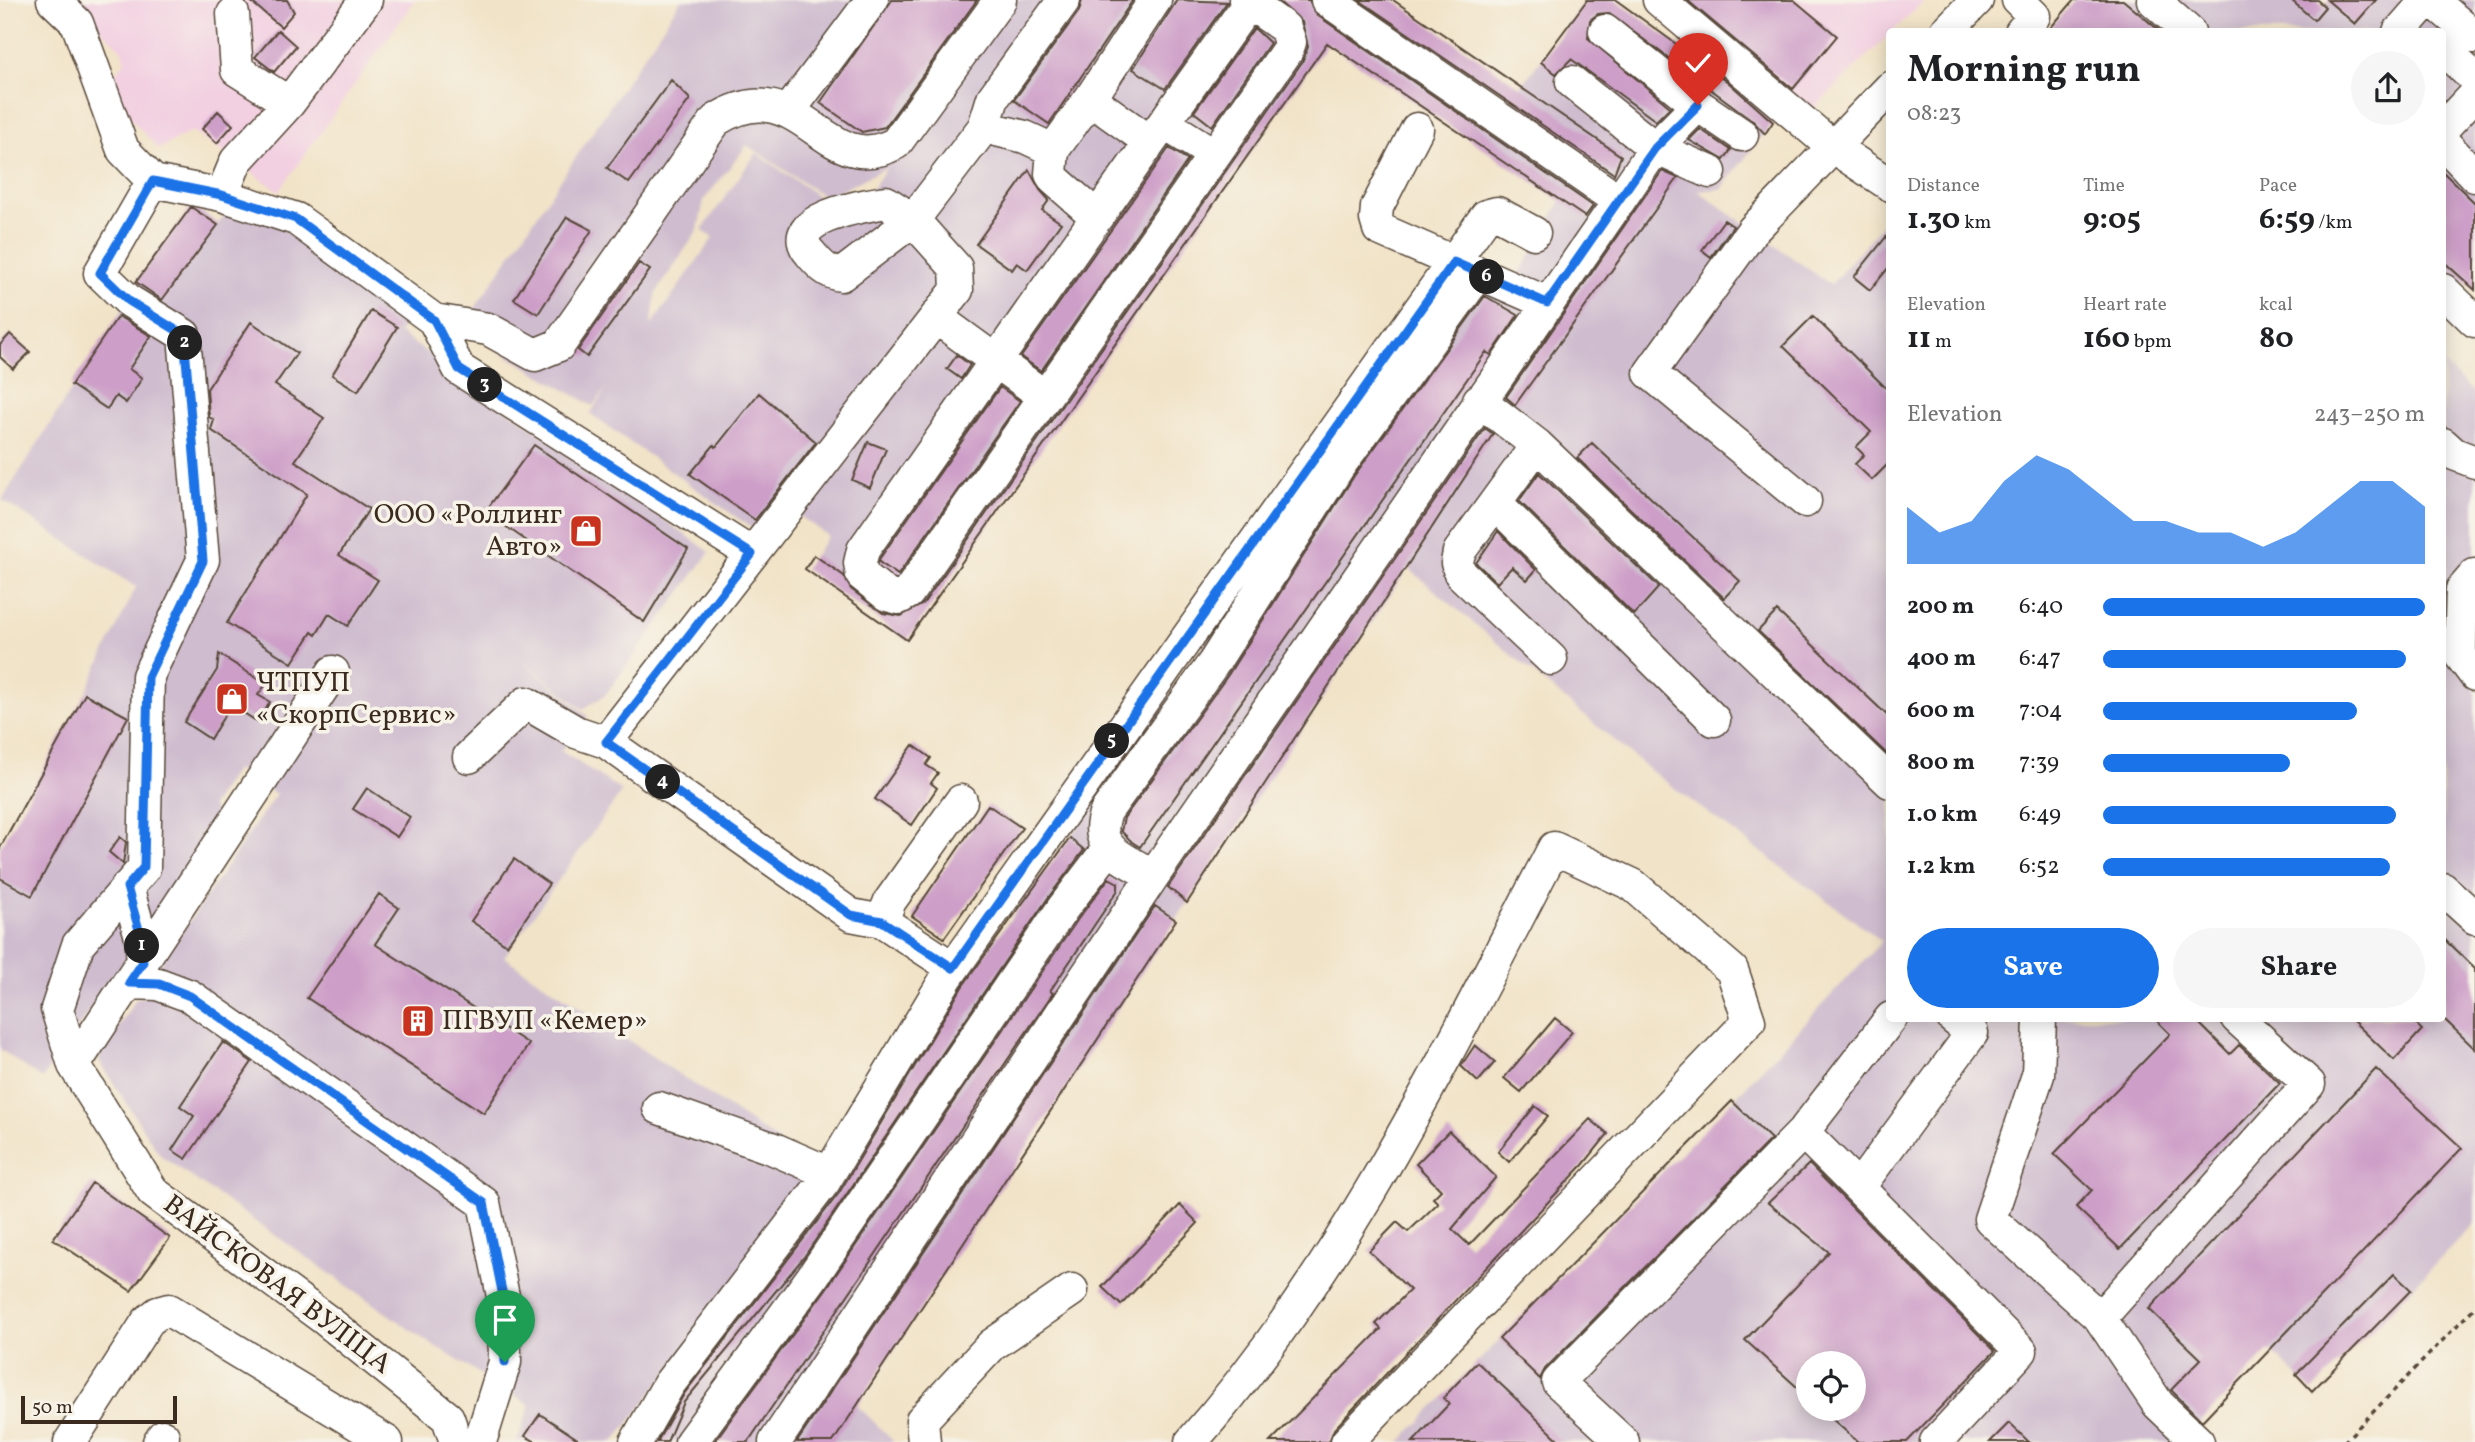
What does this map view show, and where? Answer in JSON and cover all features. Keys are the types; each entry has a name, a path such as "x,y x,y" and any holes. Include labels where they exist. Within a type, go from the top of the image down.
{"street":[{"path":"53,0 77,23 123,150 153,181 222,195 296,219 434,320 488,329 535,355 559,345 716,120 735,108 763,106 789,111 848,150 863,153 881,151 896,143 1000,0"},
{"path":"222,195 236,161 289,103 366,0"},
{"path":"789,111 872,0"},
{"path":"606,742 957,290 959,279 956,268 913,220 984,127 993,98 1064,0"},
{"path":"1097,217 1051,174 1053,150 1155,0"},
{"path":"1327,0 1619,201"},
{"path":"1659,0 1833,147 1886,182"},
{"path":"1950,28 1977,0"},
{"path":"2018,0 2034,16 2024,28"},
{"path":"1247,1 1285,28 1290,42 908,593 900,598 887,595 862,575 860,563 863,550 1157,132 1247,1"},
{"path":"2157,1 2185,28"},
{"path":"233,14 237,70 289,103"},
{"path":"2419,17 2475,37"},
{"path":"1605,31 1698,105 1742,135"},
{"path":"2446,52 2475,79"},
{"path":"1572,82 1655,148 1710,172"},
{"path":"1805,501 1650,373 1753,230 1886,92"},
{"path":"2446,125 2475,94"},
{"path":"1090,99 1157,132 1213,154"},
{"path":"775,1442 1153,876 1479,400 1655,148 1698,105"},
{"path":"984,127 1025,136 1053,150"},
{"path":"1417,129 1377,207 1379,229 1387,235 1547,303"},
{"path":"2446,145 2475,176"},
{"name":"ВАЙСКОВАЯ ВУЛІЦА","path":"153,181 100,273 129,301 184,335 203,561 148,677 144,867 78,945 57,1009 70,1055 153,1192 326,1320 448,1418 456,1442"},
{"path":"1153,876 1109,848 1100,832 1107,810 1213,664 1467,268 1491,212 1534,233"},
{"path":"636,1442 669,1384 830,1173 953,968 1467,268"},
{"path":"2446,293 2475,321"},
{"path":"937,318 1044,396"},
{"path":"434,320 459,369 752,554"},
{"path":"1479,400 1537,445 1886,778"},
{"path":"1537,445 1460,552 1457,563 1460,573 1551,659"},
{"path":"2446,446 2455,454 2475,462"},
{"path":"1495,503 1714,720"},
{"path":"2475,575 2462,590 2460,655 2475,676"},
{"path":"70,1055 136,972 333,672"},
{"path":"469,757 526,703 576,732 606,742 851,915 882,921 953,968"},
{"path":"882,921 891,901 961,801"},
{"path":"691,1442 811,1279 1063,908 1109,848"},
{"path":"1191,1442 1233,1395 1300,1303 1413,1116 1554,848 1633,886 1732,970 1749,1021 1347,1442"},
{"path":"127,887 141,937 136,972"},
{"path":"2446,892 2475,918"},
{"path":"136,972 190,996 484,1203 504,1301 505,1362 480,1442"},
{"path":"1623,1442 1559,1382 1803,1132 1888,1022"},
{"path":"1859,1187 1972,1033 1959,1022"},
{"path":"2040,1022 2038,1075 1990,1219 2100,1318 2158,1404 2198,1442"},
{"path":"2100,1318 2309,1084 2241,1022"},
{"path":"659,1108 774,1149 830,1173"},
{"path":"1803,1132 2021,1351 1936,1442"},
{"path":"924,1442 922,1420 992,1345 1072,1290"},
{"path":"70,1442 148,1321 158,1313 169,1310 387,1442"}],"path":[{"path":"2344,1442 2475,1307"}],"shaded area":[{"path":"70,0 415,0 279,191 192,131 159,149 126,114 109,82 125,61 123,51"},
{"path":"681,0 1266,0 1313,32 1269,0 1393,0 1520,87 1587,0 1616,0 1776,118 1721,189 1698,191 1831,285 1886,220 1886,1022 2446,1022 2446,367 2475,394 2475,1223 2312,1391 2270,1350 2182,1442 1400,1442 1732,1101 1882,941 1647,768 1408,568 857,1405 894,1442 645,1442 946,1006 1070,838 1222,619 1228,599 1468,259 1519,275 1561,201 1327,43 907,640 805,569 828,536 788,508 763,536 590,414 609,385 593,406 461,329","holes":["747,145 826,198 887,167 851,219 756,153 702,230 713,238 651,326 656,293 698,230 704,200"]},
{"path":"1682,0 1925,0 1896,28 1886,28 1886,38 1808,114"},
{"path":"2074,0 2317,0 2325,7 2331,0 2475,0 2475,291 2465,281 2446,302 2446,28 2050,28"},
{"path":"193,205 218,224 228,211 269,220 411,312 399,333 710,552 605,695 583,709 500,642 588,716 561,751 622,791 504,957 777,1140 820,1176 614,1442 517,1442 530,1405 425,1340 160,1155 98,1059 136,999 159,992 157,969 276,794 236,769 211,806 221,822 42,1079 0,1049 0,848 85,694 136,587 2,500 123,308 131,288"}],"building":[{"path":"249,0 287,0 294,12 281,27"},
{"path":"892,0 977,0 885,127 862,132 820,103"},
{"path":"1082,0 1133,0 1049,124 1014,100 1079,11"},
{"path":"1177,0 1227,2 1165,89 1133,69"},
{"path":"1277,0 1309,0 1317,15 1593,206 1585,217 1327,43 907,640 805,569 814,555 844,576 851,589 883,613 901,616 923,604 1302,62 1308,47 1302,22"},
{"path":"1359,0 1393,0 1621,156 1614,174"},
{"path":"1587,0 1616,0 1728,82 1773,122 1765,134 1752,120 1608,13 1598,14 1590,20 1588,38 1670,107 1656,121 1571,59 1556,74 1541,62"},
{"path":"1687,0 1794,0 1837,36 1793,89"},
{"path":"2074,0 2123,0 2156,28 2050,28"},
{"path":"2291,0 2317,0 2325,7 2314,20"},
{"path":"2327,0 2376,0 2355,24"},
{"path":"1254,28 1270,43 1212,126 1194,112"},
{"path":"278,30 296,46 274,72 255,57"},
{"path":"671,80 690,99 629,183 607,168"},
{"path":"218,111 233,125 217,143 202,129"},
{"path":"1700,129 1731,150 1724,160 1689,140"},
{"path":"1169,148 1188,160 1041,371 1021,357"},
{"path":"1029,170 1049,200 1042,210 1061,223 1027,270 1017,263 1012,270 976,244"},
{"path":"1662,171 1678,178 1515,405 1506,397"},
{"path":"2446,175 2475,203 2475,290 2446,264"},
{"path":"191,207 218,225 162,300 136,282"},
{"path":"567,217 592,230 538,314 514,299"},
{"path":"1724,220 1733,226 1711,257 1702,250"},
{"path":"1886,237 1886,271 1870,290 1854,277"},
{"path":"639,263 650,270 587,357 578,350"},
{"path":"1485,296 1518,315 1491,355 1486,352 1140,847 1132,842 1121,831 1124,818 1228,675 1354,476"},
{"path":"371,311 397,327 358,391 332,375"},
{"path":"118,316 151,336 129,369 142,378 126,403 116,396 107,409 71,385"},
{"path":"1813,316 1886,388 1886,466 1872,480 1855,464 1864,455 1856,447 1871,432 1783,346"},
{"path":"251,322 297,353 275,385 324,418 295,461 369,509 339,555 378,580 348,626 329,614 316,635 312,632 292,663 227,623 307,494 211,430 214,420 209,417 207,389"},
{"path":"10,334 30,352 13,369 0,357 0,345"},
{"path":"957,355 970,365 961,379 947,369"},
{"path":"1000,387 1020,401 898,575 879,562 880,558"},
{"path":"759,393 816,442 755,520 690,474 714,445 716,447"},
{"path":"1485,428 1493,434 1187,903 1168,887"},
{"path":"868,442 886,449 870,488 852,480"},
{"path":"1592,443 1740,581 1724,598 1577,458"},
{"name":"ООО «Роллинг Авто»","path":"534,445 688,549 644,622 485,512"},
{"path":"1539,473 1659,587 1634,615 1519,501"},
{"path":"1498,531 1536,570 1527,580 1512,567 1497,583 1476,563"},
{"path":"1777,611 1886,714 1886,753 1758,631"},
{"name":"ЧТПУП «СкорпСервис»","path":"219,654 266,684 258,695 270,702 258,722 231,705 210,739 184,722 217,670"},
{"path":"85,694 128,717 32,896 0,878 0,848"},
{"path":"913,745 931,758 926,765 938,773 931,783 937,788 912,825 875,799"},
{"path":"367,788 410,817 397,837 353,809"},
{"path":"988,805 1022,828 944,938 912,916"},
{"path":"120,837 126,842 123,864 109,852"},
{"path":"1070,838 1084,850 1048,898 804,1257 684,1402 667,1442 657,1442 684,1394 839,1193 962,987"},
{"path":"514,859 549,884 507,945 471,921"},
{"path":"1109,878 1118,883 1118,890 1050,991 1053,993 748,1442 714,1442 826,1289 1078,919"},
{"name":"ПГВУП «Кемер»","path":"379,894 399,908 375,944 529,1044 484,1113 307,998"},
{"path":"1155,906 1176,920 833,1442 797,1442"},
{"path":"2446,941 2475,969 2475,1049 2446,1021"},
{"path":"1555,1018 1572,1032 1521,1092 1504,1078"},
{"path":"2158,1022 2198,1022 2230,1054 2239,1045 2280,1083 2120,1249 2076,1207 2092,1190 2054,1154 2170,1034"},
{"path":"2354,1022 2414,1022 2422,1030 2394,1060"},
{"path":"223,1042 252,1062 186,1159 172,1150 194,1116 180,1106"},
{"path":"1475,1045 1495,1062 1478,1082 1461,1066"},
{"path":"2376,1069 2462,1148 2202,1421 2171,1390 2201,1359 2149,1309"},
{"path":"1732,1101 1771,1139 1545,1369 1540,1379 1499,1339"},
{"path":"1535,1106 1548,1116 1509,1162 1498,1152"},
{"path":"1590,1119 1608,1134 1583,1165 1334,1429 1329,1442 1270,1442 1381,1329 1376,1324 1410,1290 1369,1251 1397,1222 1408,1232 1438,1203 1433,1198 1441,1190 1416,1164 1449,1131 1496,1177 1452,1229 1469,1245"},
{"path":"1809,1164 1995,1351 1907,1442 1858,1442 1834,1421 1866,1421 1866,1351 1796,1351 1796,1386 1745,1340 1829,1252 1768,1203"},
{"path":"92,1183 170,1238 131,1291 53,1239"},
{"path":"1180,1205 1198,1223 1121,1305 1102,1287"},
{"path":"2394,1274 2411,1290 2312,1391 2296,1374"},
{"path":"1477,1362 1561,1442 1413,1442 1449,1404 1443,1398"},
{"path":"540,1414 582,1442 536,1442 525,1436"},
{"path":"2009,1423 2029,1442 1990,1442"}],"place":[{"name":"ООО «Роллинг Авто»","path":"586,531"},
{"name":"ЧТПУП «СкорпСервис»","path":"232,699"},
{"name":"ПГВУП «Кемер»","path":"418,1021"}],"route":[{"path":"505,1362 504,1301 484,1203 190,996 159,984 129,983 143,962 141,937 127,887 144,867 148,677 203,561 184,335 129,301 100,273 153,181 222,195 296,219 434,320 459,369 752,554 606,742 851,915 882,921 953,968 1454,262 1547,303 1655,148 1698,105"}]}
